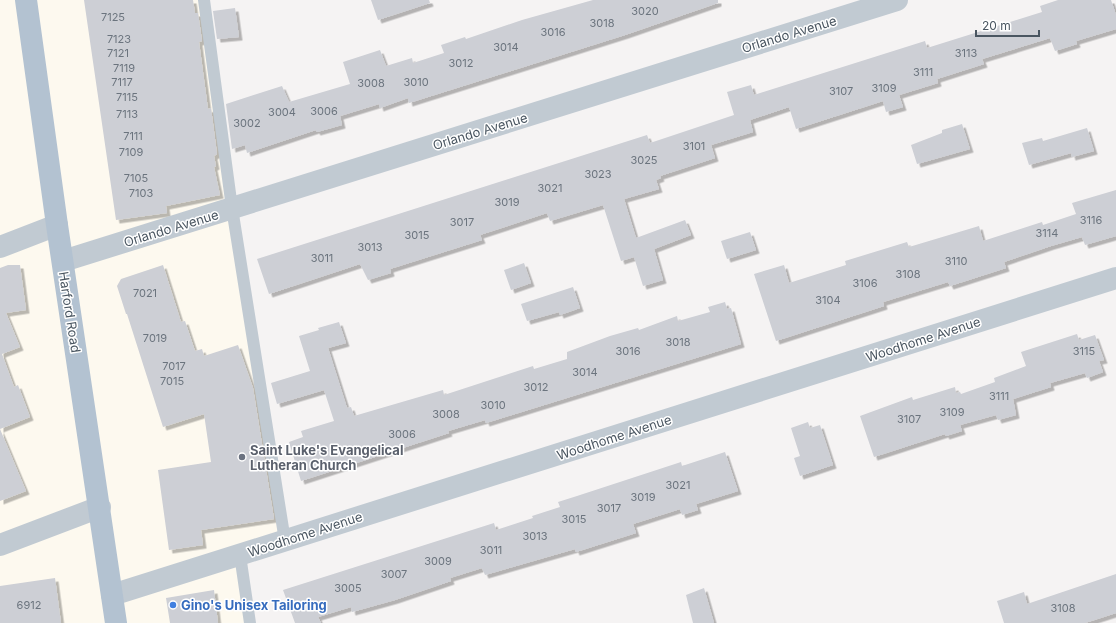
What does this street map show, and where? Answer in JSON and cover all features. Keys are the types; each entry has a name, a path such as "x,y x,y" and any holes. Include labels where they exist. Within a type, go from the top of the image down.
{"main road":[{"name":"Harford Road","path":"26,0 57,225 116,623"}],"street":[{"name":"Orlando Avenue","path":"63,261 897,0"},
{"path":"0,247 57,225"},
{"name":"Woodhome Avenue","path":"112,595 1116,278"},
{"path":"0,544 100,507"}],"lane":[{"path":"204,0 232,208 285,541"},
{"path":"240,555 250,623"}],"shaded area":[{"path":"0,0 209,0 284,541 237,556 247,623 0,623"}],"building":[{"path":"84,0 193,0 195,13 198,13 202,41 199,42 208,109 211,108 217,154 214,156 216,166 214,167 220,195 166,206 167,213 116,220"},
{"path":"371,0 429,0 430,3 378,20"},
{"path":"593,0 718,0 718,3 625,35 409,103 408,98 380,108 379,104 340,116 342,125 317,132 316,130 247,153 245,145 232,149 226,104 282,86 289,102 350,84 343,62 380,50 386,66 412,58 413,63 444,53 441,45 465,37 466,39 522,20"},
{"path":"1058,0 1111,0 1116,15 1116,29 1076,41 1077,44 1055,51 1050,38 982,59 984,64 937,79 938,83 899,95 903,107 886,112 883,101 796,129 789,107 750,120 753,132 711,145 715,158 660,176 661,178 656,180 659,189 624,199 636,238 685,220 691,235 654,249 663,280 643,286 634,257 621,261 603,205 550,221 547,213 480,235 482,240 390,269 391,273 368,280 360,264 269,294 257,259 647,135 650,143 734,115 727,92 751,85 754,95 925,41 927,48 1042,12 1040,6"},
{"path":"235,8 239,37 217,39 213,11"},
{"path":"962,124 970,149 917,164 911,145 942,133 942,130"},
{"path":"1087,128 1094,151 1072,157 1071,153 1029,165 1022,143 1042,138 1043,141"},
{"path":"1116,190 1116,236 1085,245 1082,237 1051,246 1004,262 1006,268 950,286 948,282 883,302 884,306 776,341 754,274 784,265 789,283 846,265 845,261 907,242 909,247 979,226 983,241 1042,222 1043,225 1076,214 1072,203"},
{"path":"750,232 756,250 727,259 721,241"},
{"path":"524,263 531,283 511,290 504,270"},
{"path":"8,265 20,265 26,310 6,313 20,347 2,354 14,387 18,385 30,417 0,429 0,268"},
{"path":"163,265 181,322 185,321 195,351 202,349 204,356 238,345 253,388 274,519 201,530 203,545 169,550 158,470 211,462 204,414 163,427 117,286 121,279"},
{"path":"573,287 580,308 560,315 559,312 527,321 521,304"},
{"path":"725,302 727,309 731,308 741,344 486,423 485,420 448,431 449,433 301,481 289,442 303,437 301,431 334,421 324,390 277,404 271,383 310,371 299,336 319,330 318,328 339,322 346,343 328,348 347,408 351,407 354,416 443,390 444,395 533,366 534,369 567,359 567,352 610,336 638,328 639,330 677,316 678,321 710,312 708,307"},
{"path":"1077,334 1079,340 1095,335 1104,360 1099,361 1103,372 1087,378 1085,373 1050,383 1051,387 1013,399 1016,415 998,420 996,415 960,425 962,431 946,436 945,434 874,457 860,416 912,397 913,400 955,387 956,393 960,392 961,394 995,382 994,378 1026,366 1021,352"},
{"path":"808,422 810,428 820,425 833,465 800,476 794,458 800,456 791,428"},
{"path":"0,429 26,491 0,501"},
{"path":"725,452 738,491 696,504 698,510 682,515 680,509 633,524 636,533 576,552 575,549 485,575 482,568 450,578 451,581 395,600 352,612 351,607 318,617 321,623 295,623 283,590 494,523 496,530 533,518 532,516 560,507 558,502 681,462 682,466"},
{"path":"1116,574 1116,613 1085,623 1004,623 997,601 1024,592 1027,604"},
{"path":"55,578 61,623 0,623 0,586"},
{"path":"704,588 714,623 693,623 686,595"},
{"path":"214,590 218,623 170,623 166,598"}],"place":[{"name":"Saint Luke's Evangelical Lutheran Church","path":"242,457"},
{"name":"Gino's Unisex Tailoring","path":"173,605"}]}
